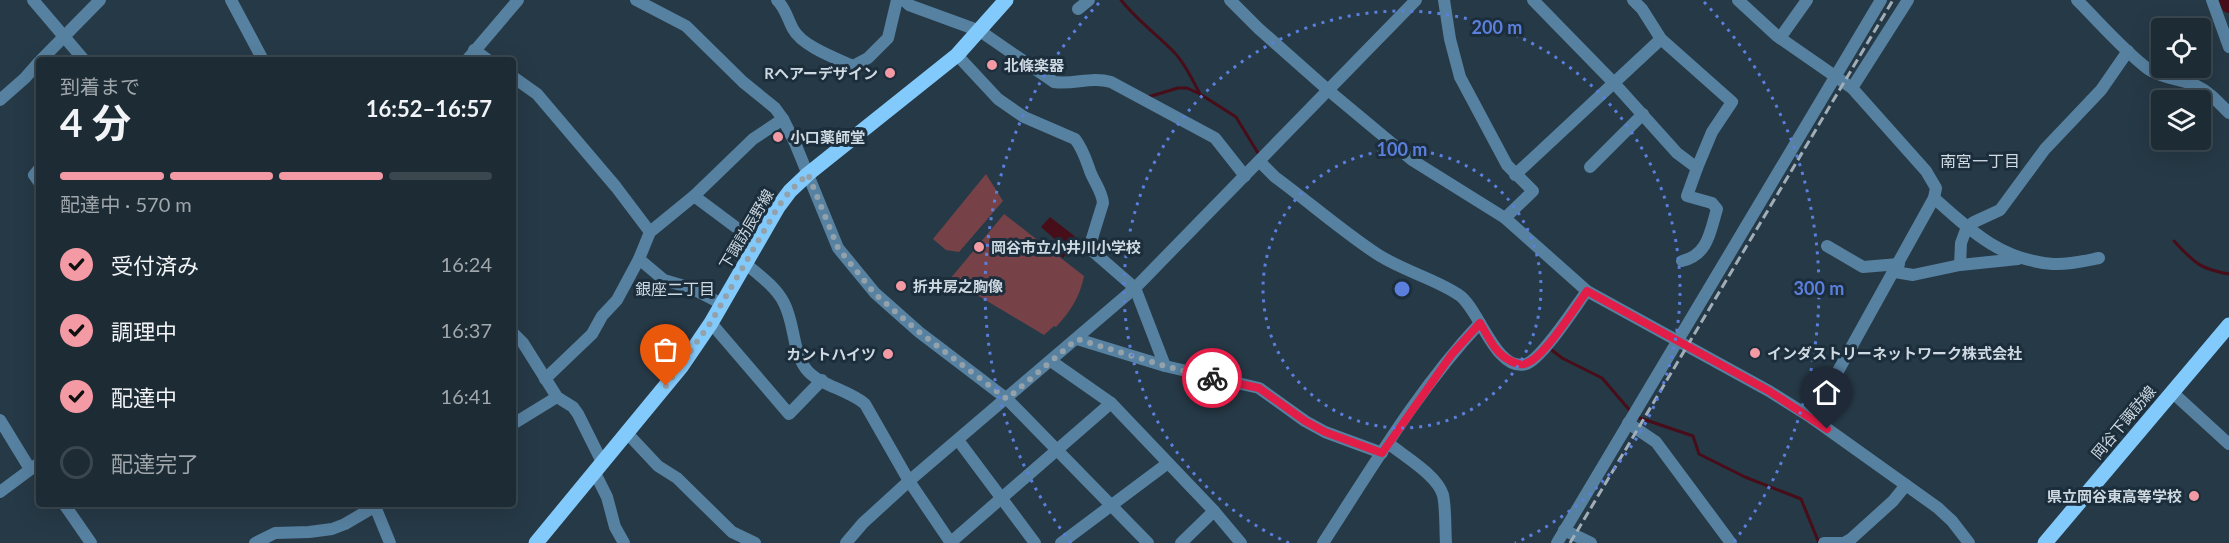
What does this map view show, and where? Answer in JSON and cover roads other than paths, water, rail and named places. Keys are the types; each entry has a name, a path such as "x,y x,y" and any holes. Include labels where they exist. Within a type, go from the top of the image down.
{"main road":[{"name":"下諏訪辰野線","path":"536,543 681,367 711,322 790,191 808,174 957,55 1006,0"},
{"name":"岡谷下諏訪線","path":"2045,543 2229,325"}],"street":[{"path":"33,0 81,57"},
{"path":"44,57 100,0"},
{"path":"231,0 261,57"},
{"path":"471,55 518,0"},
{"path":"636,0 686,26 743,82 775,108 783,119 808,174 838,248 875,294 911,325 1007,399 1148,543"},
{"path":"777,0 784,8 794,31 824,53 853,66 868,58 888,38 897,0"},
{"path":"904,0 909,5 980,31 1054,82 1096,78 1112,82 1215,138 1245,176"},
{"path":"1078,9 1089,0"},
{"path":"1230,0 1328,90 1412,160 1505,218 1587,291 1769,391 1812,418 1952,521 1969,543"},
{"path":"846,543 862,523 909,481 1135,288 1416,0"},
{"path":"1444,0 1450,39 1460,77 1507,165 1533,191 1505,218"},
{"path":"1533,0 1677,153 1697,168"},
{"path":"1634,0 1661,39 1732,102 1712,132 1687,196 1712,203 1717,209 1705,245 1694,258 1682,261"},
{"path":"1738,0 1780,38 1852,88 1926,171 1936,189 1934,198 1897,268 1812,418"},
{"path":"1780,38 1807,0"},
{"path":"1557,543 1881,0"},
{"path":"1852,88 1908,0"},
{"path":"2077,0 2150,70 2195,85 2209,93 2229,113"},
{"path":"2212,0 2229,47"},
{"path":"1515,175 1661,39"},
{"path":"1960,265 1961,243 1967,227 2000,210 2045,149 2101,90 2128,51"},
{"path":"957,55 998,99 1024,117 1075,139 1080,146 1103,203 1089,248 1135,288 1165,366"},
{"path":"0,99 36,66"},
{"path":"516,79 537,94 650,232"},
{"path":"1590,167 1642,114"},
{"path":"545,379 564,358 592,334 602,316 617,300 639,259 650,232 694,196 753,139 783,119"},
{"path":"1260,162 1275,177 1377,254 1466,300 1497,350 1503,357 1517,364 1524,365 1533,360 1545,348 1587,291"},
{"path":"694,196 757,243"},
{"path":"1934,198 1967,227 2018,259"},
{"path":"1827,246 1863,267 1897,268 1913,275 1960,265 2018,259 2052,264 2099,258"},
{"path":"639,259 664,280 691,288 722,304"},
{"path":"746,264 773,288 784,303 802,362 808,371 866,404 909,481 951,543 1111,403"},
{"path":"711,322 789,414 822,380"},
{"path":"1323,543 1385,448 1452,354 1480,323"},
{"path":"516,336 523,343 557,397 573,407 578,414 598,467 615,527 624,543"},
{"path":"1077,339 1165,366 1259,388 1305,421 1325,432 1385,448 1419,466 1436,482 1443,494 1446,543"},
{"path":"1051,361 1111,403 1241,543"},
{"path":"2172,392 2229,444"},
{"path":"516,422 557,397"},
{"path":"0,420 36,466 0,492"},
{"path":"1628,423 1656,442 1731,543"},
{"path":"627,433 658,466 677,478 732,532 755,543"},
{"path":"958,440 1035,543"},
{"path":"1061,543 1168,463"},
{"path":"1824,543 1844,543 1851,539 1893,501 1906,485"},
{"path":"66,507 91,543"},
{"path":"255,543 275,533 332,529 373,507"},
{"path":"377,507 390,543"},
{"path":"1181,543 1214,512"},
{"path":"1564,530 1591,543"}],"waterway":[{"path":"1121,0 1176,55 1188,71 1200,94"},
{"path":"2227,0 2229,5"},
{"path":"1148,97 1178,88 1187,88 1200,94 1236,117 1258,153"},
{"path":"2174,241 2198,264 2229,274"},
{"path":"1549,348 1562,358 1602,378 1632,413"},
{"path":"1637,417 1693,436 1699,454 1745,477 1801,499 1819,543"}],"railway":[{"path":"1570,543 1893,0"}],"place":[{"name":"北條楽器","path":"992,65"},
{"name":"Rヘアーデザイン","path":"890,73"},
{"name":"小口薬師堂","path":"778,137"},
{"name":"岡谷市立小井川小学校","path":"979,247"},
{"name":"折井房之胸像","path":"901,286"},
{"name":"インダストリーネットワーク株式会社","path":"1755,353"},
{"name":"カントハイツ","path":"888,354"},
{"name":"県立岡谷東高等学校","path":"2194,496"}],"district":[{"name":"南宮一丁目","path":"1980,160"},
{"name":"銀座二丁目","path":"675,288"}]}
